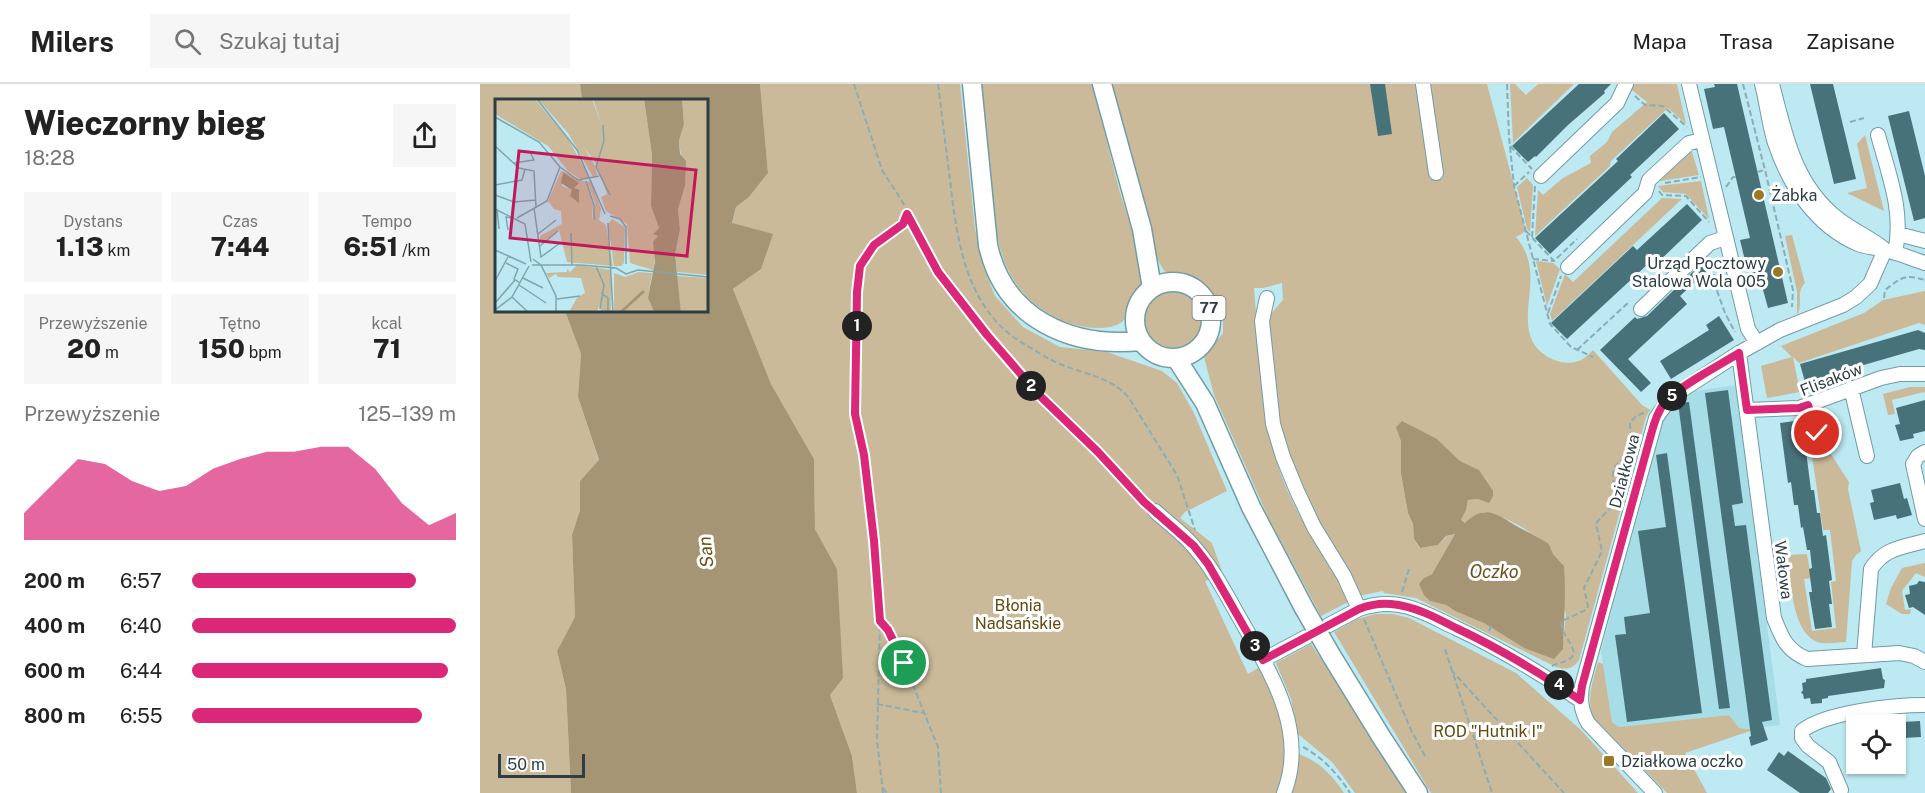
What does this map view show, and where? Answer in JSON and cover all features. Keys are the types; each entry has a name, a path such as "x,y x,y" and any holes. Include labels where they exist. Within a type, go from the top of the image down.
{"main road":[{"path":"972,84 986,231 996,271 1011,297 1031,315 1051,328 1107,342 1141,341"},
{"path":"1102,84 1142,228 1152,288"},
{"path":"1142,228 1170,282 1152,288 1140,301 1135,313 1135,322 1141,341 1154,353 1167,357 1176,358 1194,351 1205,403"},
{"name":"77","path":"1170,282 1180,282 1194,288 1202,294 1209,307 1211,322 1209,332 1205,341 1194,351"},
{"path":"1078,336 1112,332 1135,322"},
{"path":"1176,358 1205,403 1251,507 1304,608 1382,738 1419,793"}],"street":[{"path":"1423,84 1436,173"},
{"path":"1689,84 1720,239 1748,329 1757,343"},
{"path":"1762,84 1775,143 1794,188 1813,211 1844,237 1865,247 1890,251 1925,263"},
{"path":"1772,84 1786,140 1806,186 1835,217 1890,251"},
{"path":"1536,173 1617,103 1625,86"},
{"name":"Działkowa","path":"1580,700 1656,418 1671,397 1739,353 1798,322 1842,305 1856,297 1870,284 1890,251 1898,234 1899,213 1878,135"},
{"path":"1568,267 1645,193 1651,182 1689,143 1702,140"},
{"path":"1898,234 1925,241"},
{"path":"1637,304 1710,243 1720,239"},
{"path":"1267,298 1262,321 1273,424 1297,491 1314,527 1344,576 1359,609"},
{"name":"Wałowa","path":"1739,353 1773,618 1785,644 1795,654 1807,659 1899,653 1914,656 1925,662"},
{"name":"Flisaków","path":"1747,410 1799,408 1851,388 1900,374 1925,374"},
{"path":"1851,388 1868,456"},
{"path":"1808,405 1817,433"},
{"path":"1925,452 1918,456 1914,464 1925,519"},
{"path":"1155,511 1194,546 1208,564 1263,660 1286,708 1291,744 1290,773 1284,793"},
{"path":"1864,655 1871,569 1878,557 1895,549 1925,541"},
{"path":"1263,660 1359,609 1374,604 1399,605 1423,612 1481,640 1536,671 1580,700 1588,723 1655,793"},
{"path":"1841,790 1829,762 1808,746 1802,738 1802,731 1809,725 1840,716 1899,705 1925,705"}],"path":[{"path":"854,84 882,170 902,201 938,272 987,335 1037,393 1155,511"},
{"path":"1507,84 1514,186 1550,324 1572,347 1593,357"},
{"path":"1743,84 1766,170 1793,290 1792,307"},
{"path":"1625,86 1645,105 1663,106 1689,129 1688,122"},
{"path":"1850,122 1864,118"},
{"path":"1510,146 1536,173"},
{"path":"1532,237 1536,173 1539,162"},
{"path":"1651,182 1703,177 1700,168"},
{"path":"1758,172 1766,170"},
{"path":"1514,186 1536,173"},
{"path":"1651,182 1662,195 1686,196 1710,225 1712,217 1720,239 1723,267 1712,277 1725,313 1738,336"},
{"path":"885,793 877,740 880,621 874,541 864,455 855,414 857,292 860,266 874,245 903,224 907,214"},
{"path":"1526,231 1554,261"},
{"path":"1533,259 1554,261 1579,237"},
{"path":"1548,315 1562,272 1568,267"},
{"path":"1884,298 1885,290 1903,277 1912,276 1925,280"},
{"path":"1577,350 1637,304"},
{"path":"1550,668 1572,657 1574,653 1561,624 1588,606 1584,588 1602,550 1596,524 1601,515 1614,504 1616,496 1612,480 1614,469 1619,461 1628,454 1632,443 1630,423 1636,416 1652,411"},
{"path":"1399,605 1409,569"},
{"path":"1359,609 1373,636 1411,730 1425,756"},
{"path":"880,621 888,630 896,647 938,747 941,793"},
{"path":"1445,649 1492,793"},
{"path":"1451,670 1564,793"},
{"path":"877,704 925,713"},
{"path":"1291,744 1304,747 1321,759 1334,771 1350,793"}],"shaded area":[{"path":"1736,385 1780,725 1739,728 1729,715 1619,727 1612,722 1601,651 1658,432 1670,408 1688,392"}],"green space":[{"path":"480,84 580,84 582,99 495,99 495,312 565,312 581,354 578,397 599,461 580,481 580,510 572,535 575,617 557,651 566,689 571,793 480,793"},
{"name":"Błonia Nadsańskie","path":"760,84 960,84 975,229 983,266 995,296 1023,327 1060,347 1107,352 1162,371 1177,383 1194,413 1227,491 1185,512 1180,518 1212,543 1223,574 1205,581 1248,674 1260,667 1280,713 1284,728 1286,759 1278,793 857,793 852,756 830,695 837,569 815,529 814,459 771,384 733,289 761,269 732,224 736,207 749,197 768,173"},
{"path":"982,84 1092,84 1120,193 1146,272 1133,305 1126,318 1119,324 1104,328 1091,328 1054,317 1024,294 1008,270 999,243 994,214"},
{"path":"1108,84 1487,84 1526,231 1516,237 1529,262 1528,323 1533,342 1544,354 1559,362 1575,362 1583,359 1593,350 1642,405 1650,410 1646,417 1577,663 1569,668 1556,667 1416,598 1383,591 1358,596 1314,511 1293,466 1284,438 1279,414 1269,316 1283,300 1282,283 1254,288 1263,392 1272,443 1288,492 1350,601 1321,616 1268,517 1214,395 1204,357 1223,333 1223,307 1210,293 1202,294 1168,276 1155,253","holes":["1437,439 1460,461 1479,470 1489,502 1478,499 1468,500 1461,520 1465,523 1483,512 1509,520 1549,544 1553,554 1564,566 1563,605 1566,614 1563,642 1524,648 1482,621 1455,611 1446,605 1430,601 1424,578 1432,574 1455,534 1447,536 1438,545 1419,548 1414,539 1413,524 1408,513 1401,475 1401,441"]},
{"path":"1510,84 1515,84 1526,95 1538,84 1574,84 1513,143"},
{"path":"1631,84 1677,84 1686,124 1668,108 1535,236 1538,190 1543,195 1563,178 1591,163 1590,156 1607,142 1612,132 1647,102 1628,87"},
{"path":"1865,135 1884,211 1847,193 1867,188 1857,144"},
{"path":"1687,151 1692,152 1699,175 1654,182"},
{"path":"1527,178 1533,185 1530,232 1527,229 1517,187"},
{"path":"1701,181 1709,219 1686,194 1663,192 1658,186"},
{"path":"1662,198 1682,199 1552,321 1550,314 1565,274 1573,282"},
{"path":"1792,235 1805,283 1801,291 1797,315 1797,292 1785,236"},
{"path":"1536,261 1553,263 1560,269 1547,306"},
{"path":"1925,291 1925,325 1919,323 1799,363 1793,357 1800,392 1767,398 1761,366 1792,357 1781,346 1864,313 1883,300"},
{"path":"1173,292 1188,297 1196,305 1201,320 1196,335 1188,343 1173,348 1158,343 1150,335 1145,320 1150,305 1158,297"},
{"path":"1910,387 1925,387 1925,394 1924,392 1892,400 1895,414 1888,415 1883,394"},
{"path":"1827,448 1849,482 1848,489 1861,551 1852,561 1846,642 1822,643 1812,639 1804,631 1798,619 1794,606 1788,555 1807,554 1811,578 1804,579 1812,631 1836,628 1831,582 1836,581 1830,530 1823,530 1812,456 1825,454"},
{"path":"1925,563 1925,577 1916,573 1902,591 1905,610 1911,609 1910,614 1902,614 1886,604 1891,588 1902,568"},
{"name":"ROD \"Hutnik I\"","path":"1375,614 1393,614 1409,618 1516,673 1581,730 1638,793 1431,793 1334,632 1357,619"},
{"path":"1311,644 1411,793 1355,793 1333,763 1298,734 1291,699 1276,663"},
{"path":"1598,662 1603,664 1612,722 1619,727 1729,715 1739,728 1762,727 1685,753 1707,793 1667,793 1593,717 1590,696"},
{"path":"1298,754 1324,769 1344,793 1290,793 1296,776"}],"water":[{"name":"San","path":"580,84 760,84 768,173 749,197 736,207 732,223 773,234 761,269 733,289 771,384 814,459 815,529 837,569 843,678 830,695 852,756 857,793 571,793 566,689 557,651 575,617 572,535 580,510 580,481 599,460 578,397 581,354 565,312 708,312 708,99 582,99"},
{"name":"Oczko","path":"1402,421 1437,439 1460,461 1479,470 1493,491 1489,503 1478,499 1468,500 1461,520 1465,523 1480,513 1486,512 1499,516 1549,544 1553,554 1564,566 1563,649 1554,659 1524,648 1484,623 1446,605 1430,601 1424,595 1419,584 1432,574 1455,534 1446,536 1438,545 1420,548 1414,539 1413,524 1408,513 1401,474 1401,441 1396,427"}],"building":[{"path":"1370,84 1385,84 1392,134 1378,136"},
{"path":"1579,84 1611,84 1604,91 1605,93 1528,162 1512,146"},
{"path":"1714,84 1737,84 1788,303 1768,308 1760,279 1750,281 1740,240 1750,238 1724,127 1713,129 1704,89 1715,87"},
{"path":"1810,84 1833,84 1856,179 1834,184"},
{"path":"1909,111 1925,176 1925,218 1914,221 1888,116"},
{"path":"1664,113 1679,129 1550,254 1535,238 1618,161 1616,159"},
{"path":"1687,204 1702,220 1653,267 1649,263 1567,339 1551,323 1633,246 1637,250"},
{"path":"1704,261 1710,268 1680,296 1687,304 1628,359 1651,383 1641,392 1600,350 1635,317 1637,319 1647,316"},
{"path":"1719,316 1734,340 1671,379 1660,361 1709,330 1706,325"},
{"path":"1918,330 1925,333 1925,350 1919,349 1805,382 1800,364"},
{"path":"1728,390 1743,503 1732,505 1735,526 1746,525 1772,720 1762,722 1768,740 1751,746 1705,393"},
{"path":"1925,400 1925,431 1913,434 1914,438 1900,441 1895,425 1900,424 1896,408"},
{"path":"1689,402 1730,708 1719,709 1678,403"},
{"path":"1802,420 1811,490 1814,490 1817,513 1820,513 1823,536 1826,535 1832,580 1829,581 1832,604 1829,604 1832,627 1815,629 1809,592 1812,592 1809,569 1812,568 1810,550 1807,550 1803,527 1801,528 1798,505 1794,505 1791,482 1788,483 1780,423"},
{"path":"1667,453 1702,713 1627,722 1615,635 1626,634 1624,617 1650,613 1638,531 1666,527 1656,455"},
{"path":"1900,483 1904,499 1907,498 1912,515 1897,519 1896,515 1874,520 1870,503 1874,502 1871,490"},
{"path":"1919,581 1925,582 1925,615 1913,607 1909,608 1905,595 1910,594 1909,586"},
{"path":"1881,668 1885,680 1884,688 1828,696 1822,699 1822,703 1811,704 1810,698 1804,699 1801,693 1802,683 1806,682 1806,679"},
{"path":"1920,721 1921,737 1906,738 1906,722"},
{"path":"1788,751 1826,778 1831,789 1828,793 1800,793 1767,770 1779,752 1784,756"}],"place":[{"name":"Żabka","path":"1759,195"},
{"name":"Urząd Pocztowy Stalowa Wola 005","path":"1778,272"},
{"name":"Działkowa oczko","path":"1609,761"}],"route":[{"path":"904,663 888,630 880,621 864,455 855,414 857,292 860,266 874,245 903,224 907,214 938,272 987,335 1037,393 1098,452 1144,502 1194,546 1224,589 1263,660 1340,617 1359,609 1374,604 1406,606 1481,640 1536,671 1580,700 1650,438 1656,418 1667,400 1739,353 1747,410 1799,408 1808,405 1817,433"}]}
